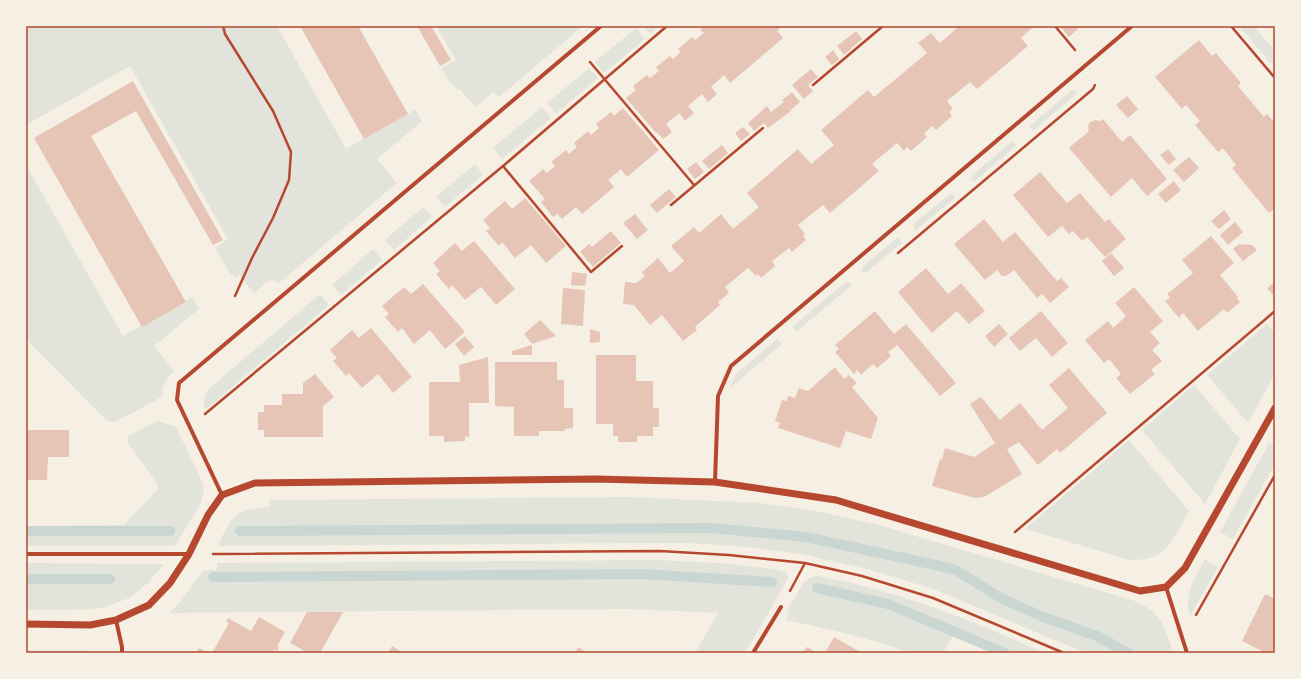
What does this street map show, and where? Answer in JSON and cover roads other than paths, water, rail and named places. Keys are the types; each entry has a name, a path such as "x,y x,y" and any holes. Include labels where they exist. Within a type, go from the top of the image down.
{"street":[{"path":"222,495 177,400 179,383 601,26"},
{"path":"715,482 718,396 730,366 1132,26"},
{"path":"26,624 90,625 116,620 149,605 170,583 189,554 208,515 222,495 255,483 595,479 715,482 836,500 1140,590 1166,588 1185,568 1275,408"},
{"path":"26,554 189,554"},
{"path":"1166,588 1187,653"},
{"path":"753,653 781,607"},
{"path":"116,620 122,653"}],"waterway":[{"path":"240,531 712,528 806,537 954,569 1001,598 1043,617 1097,636 1128,653"},
{"path":"26,531 170,531"},
{"path":"213,577 641,574 772,582"},
{"path":"26,579 110,579"},
{"path":"817,588 888,604 1005,653"}]}
